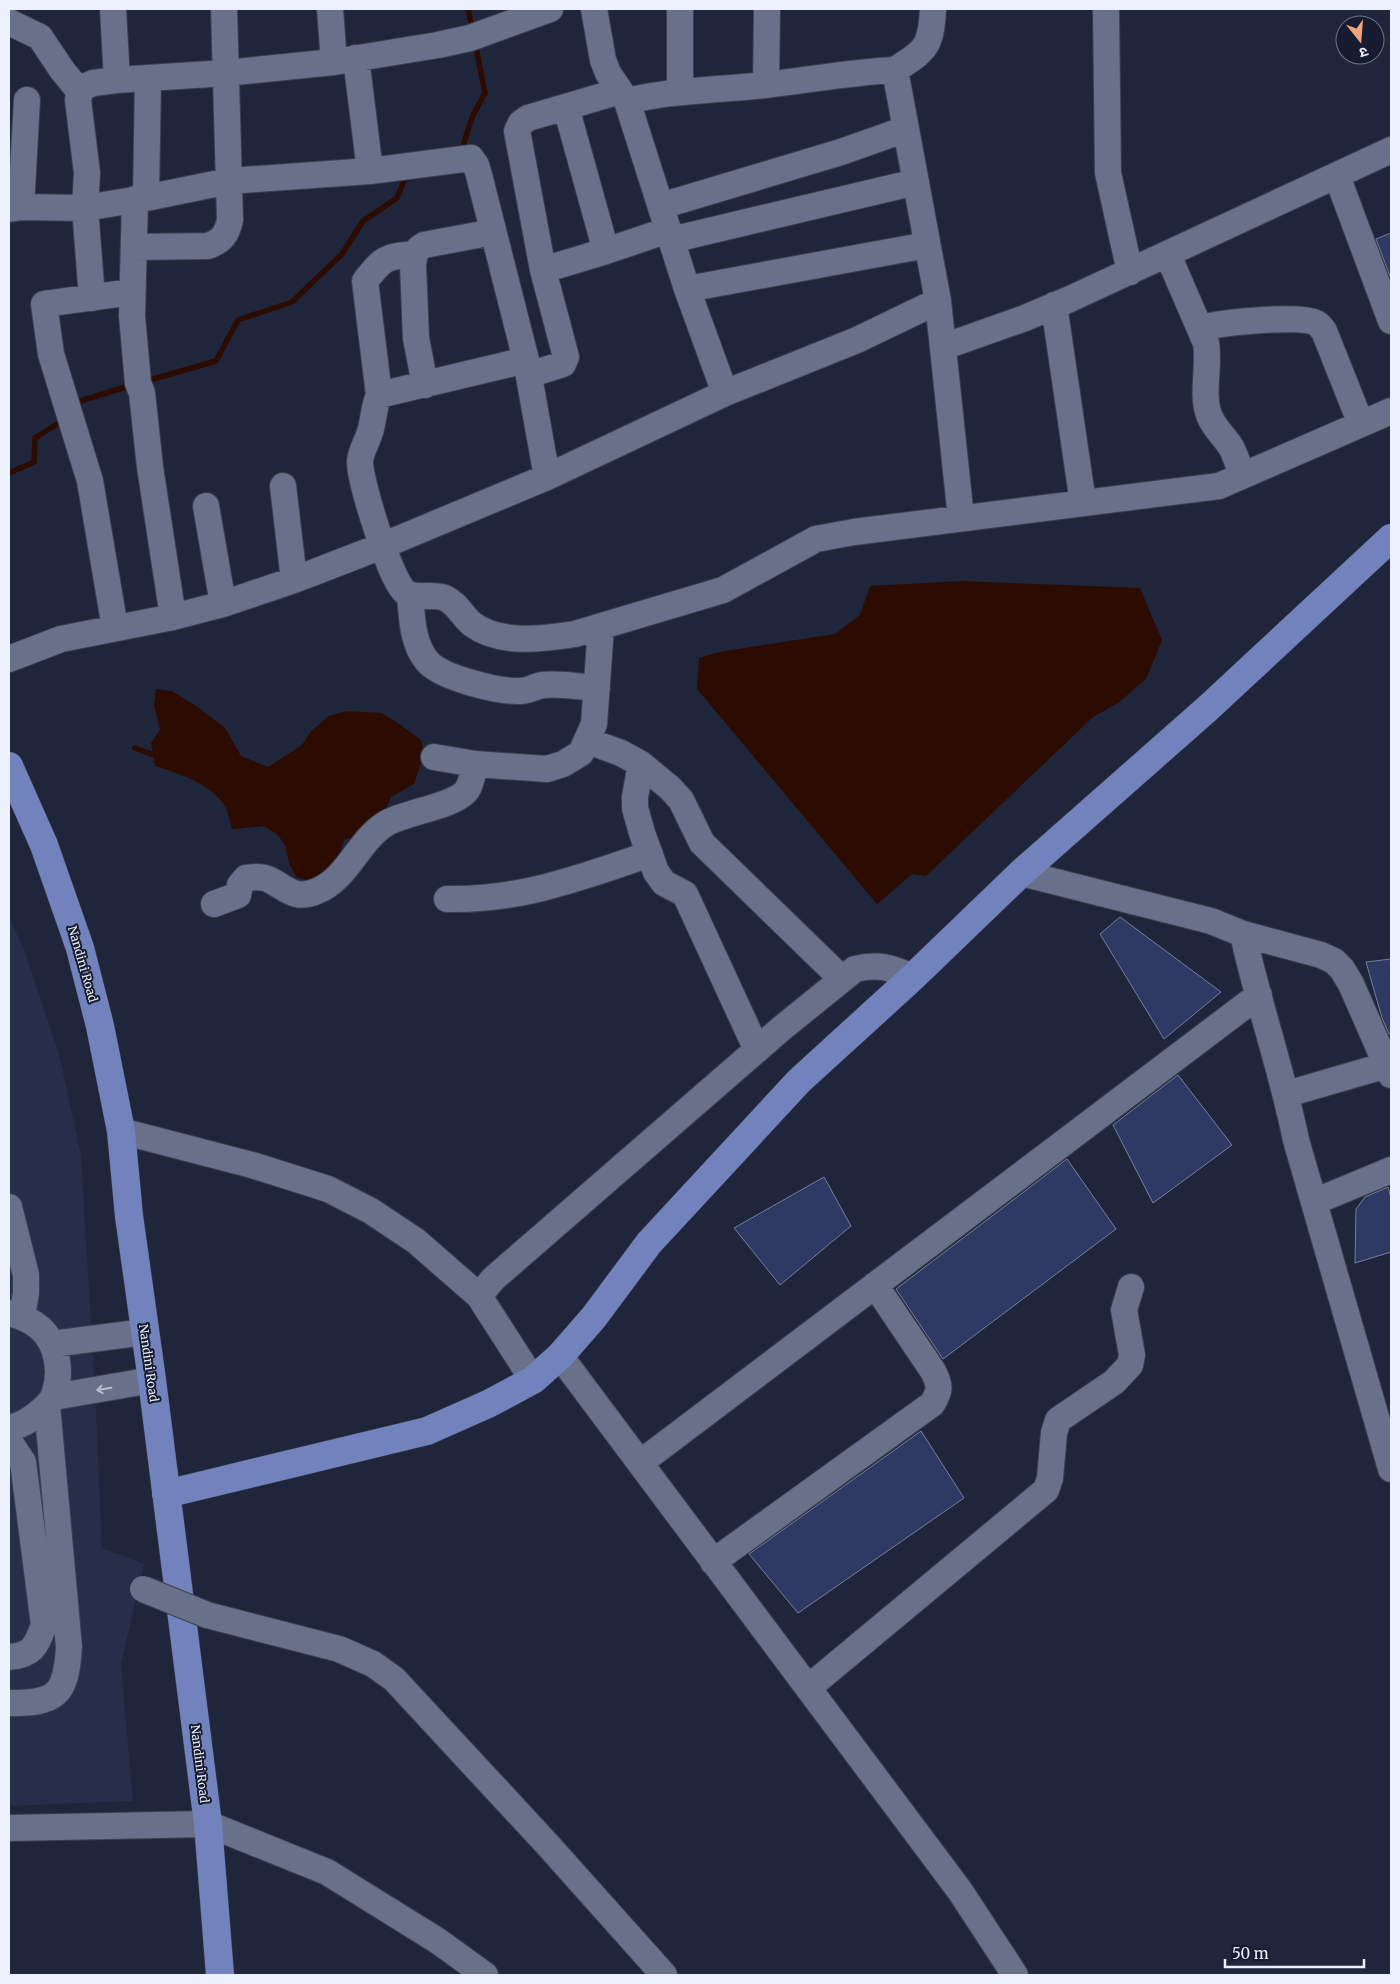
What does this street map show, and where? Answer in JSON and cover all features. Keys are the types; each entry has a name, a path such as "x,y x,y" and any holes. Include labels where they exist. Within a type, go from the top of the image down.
{"main road":[{"path":"166,1494 427,1431 488,1404 533,1380 560,1356 594,1317 649,1243 799,1081 913,978 1021,873 1207,709 1391,538"},
{"name":"Nandini Road","path":"9,766 44,845 80,948 100,1026 121,1131 128,1216 152,1380 208,1824 220,1975"}],"street":[{"path":"113,9 117,80"},
{"path":"134,248 208,246 218,242 228,229 230,220 224,9"},
{"path":"330,9 345,60 370,171"},
{"path":"92,298 85,208 87,173 78,100 80,92 86,86 117,80 226,73 345,60 438,45 476,36 550,9"},
{"path":"594,9 602,60 608,73 624,96 686,289 724,393"},
{"path":"680,9 680,92"},
{"path":"766,84 767,9"},
{"path":"380,396 424,385 527,367 563,364 566,357 543,270 517,131 521,123 528,118 566,107 624,96 766,84 856,72 895,70 925,48 932,26 933,9"},
{"path":"1106,9 1108,173 1130,272"},
{"path":"9,22 40,37 62,70 80,92"},
{"path":"895,70 938,301 961,518"},
{"path":"148,78 140,198 134,248 132,316 153,486 173,617"},
{"path":"27,100 15,208 85,208 229,181 370,171 467,159 476,165 527,367 548,477"},
{"path":"566,107 606,251"},
{"path":"543,270 606,251 841,152 906,129"},
{"path":"943,347 1025,318 1130,272 1391,150"},
{"path":"1337,176 1391,321"},
{"path":"667,225 916,182"},
{"path":"424,385 416,338 413,265 417,249 424,245 493,232"},
{"path":"686,289 927,245"},
{"path":"415,254 396,256 380,261 366,281 380,396 374,406 374,418 360,460 361,472 382,546 404,592 410,595 438,595 449,600 458,607 469,622 484,633 500,637 550,638 575,634 723,590 816,539 854,532 1219,486 1391,411"},
{"path":"1168,255 1206,343 1208,357 1206,393 1209,414 1213,424 1231,447 1242,476"},
{"path":"115,628 90,481 51,354 44,304 132,292"},
{"path":"9,659 61,639 173,617 222,604 294,580 382,546 548,477 724,393 857,340 938,301"},
{"path":"1054,305 1083,503"},
{"path":"1200,328 1216,324 1293,319 1318,323 1324,331 1361,424"},
{"path":"283,486 294,580"},
{"path":"206,506 222,604"},
{"path":"410,595 414,633 418,646 427,661 440,672 455,678 510,690 527,690 543,685 597,688"},
{"path":"434,757 475,764 547,769 563,764 581,753 594,724 601,626"},
{"path":"588,741 621,753 641,764 660,778 681,800 702,843 842,980"},
{"path":"214,904 238,895 240,885 246,878 268,879 286,891 300,895 317,892 333,883 375,831 403,816 464,794 471,782 475,764"},
{"path":"641,764 637,781 635,808 656,872 664,883 685,894 757,1050"},
{"path":"448,899 501,897 529,892 569,882 650,854"},
{"path":"1021,873 1211,921 1243,934 1321,955 1334,961 1342,969 1351,984 1389,1070 1287,1094"},
{"path":"1243,934 1258,995 1287,1094 1296,1140 1391,1469"},
{"path":"479,1296 493,1279 757,1050 855,970 870,966 887,967 913,978"},
{"path":"640,1463 1258,995"},
{"path":"121,1131 252,1165 328,1189 371,1212 416,1241 479,1296 533,1380"},
{"path":"1314,1202 1391,1170"},
{"path":"9,1207 26,1275 26,1293 15,1315 39,1327 52,1344 58,1364 50,1401 69,1647 68,1670 61,1687 52,1698 34,1703 9,1703"},
{"path":"714,1562 932,1404 939,1394 938,1381 933,1370 875,1285"},
{"path":"808,1688 1046,1490 1050,1478 1054,1433 1058,1420 1114,1382 1130,1365 1132,1355 1124,1310 1131,1287"},
{"path":"52,1344 145,1332"},
{"path":"560,1356 960,1891 1015,1975"},
{"path":"9,1428 17,1427 34,1418 50,1401 152,1380"},
{"path":"9,1441 23,1462 44,1626 37,1643 30,1652 9,1657"},
{"path":"143,1589 207,1615 338,1649 373,1664 394,1679 547,1844 664,1975"},
{"path":"9,1828 208,1824 327,1872 438,1941 485,1975"}],"shaded area":[{"path":"960,581 1140,588 1162,640 1146,679 1118,703 1093,717 926,876 912,874 877,904 697,689 699,658 719,652 835,634 860,615 870,586"},
{"path":"156,689 172,691 199,708 225,728 241,756 268,767 302,745 311,731 329,716 347,711 381,713 421,740 424,754 414,784 391,797 382,818 369,832 344,840 336,864 310,881 296,877 289,863 285,845 277,834 264,826 232,829 227,810 222,801 214,794 196,781 155,766 151,743 160,730 154,705"},
{"path":"9,917 25,952 59,1054 81,1155 102,1548 144,1564 121,1664 133,1801 9,1806"}],"building":[{"path":"1391,233 1391,279 1376,239"},
{"path":"1120,917 1221,992 1164,1039 1100,934"},
{"path":"1391,959 1391,1034 1389,1034 1382,1018 1366,962"},
{"path":"1178,1075 1232,1145 1153,1203 1113,1125"},
{"path":"1067,1159 1116,1229 943,1359 896,1289"},
{"path":"824,1177 851,1226 780,1285 734,1228"},
{"path":"1388,1187 1391,1198 1391,1252 1355,1263 1356,1209 1365,1197"},
{"path":"921,1431 964,1498 798,1613 749,1554"}],"waterway":[{"path":"468,9 473,31"},
{"path":"465,153 464,142 473,115 485,93 475,43"},
{"path":"143,382 216,361 238,320 292,302 342,254 363,221 397,198 405,178 409,178"},
{"path":"77,409 80,401 132,385"},
{"path":"9,473 34,462 35,438 65,419"},
{"path":"135,748 154,755"}]}
